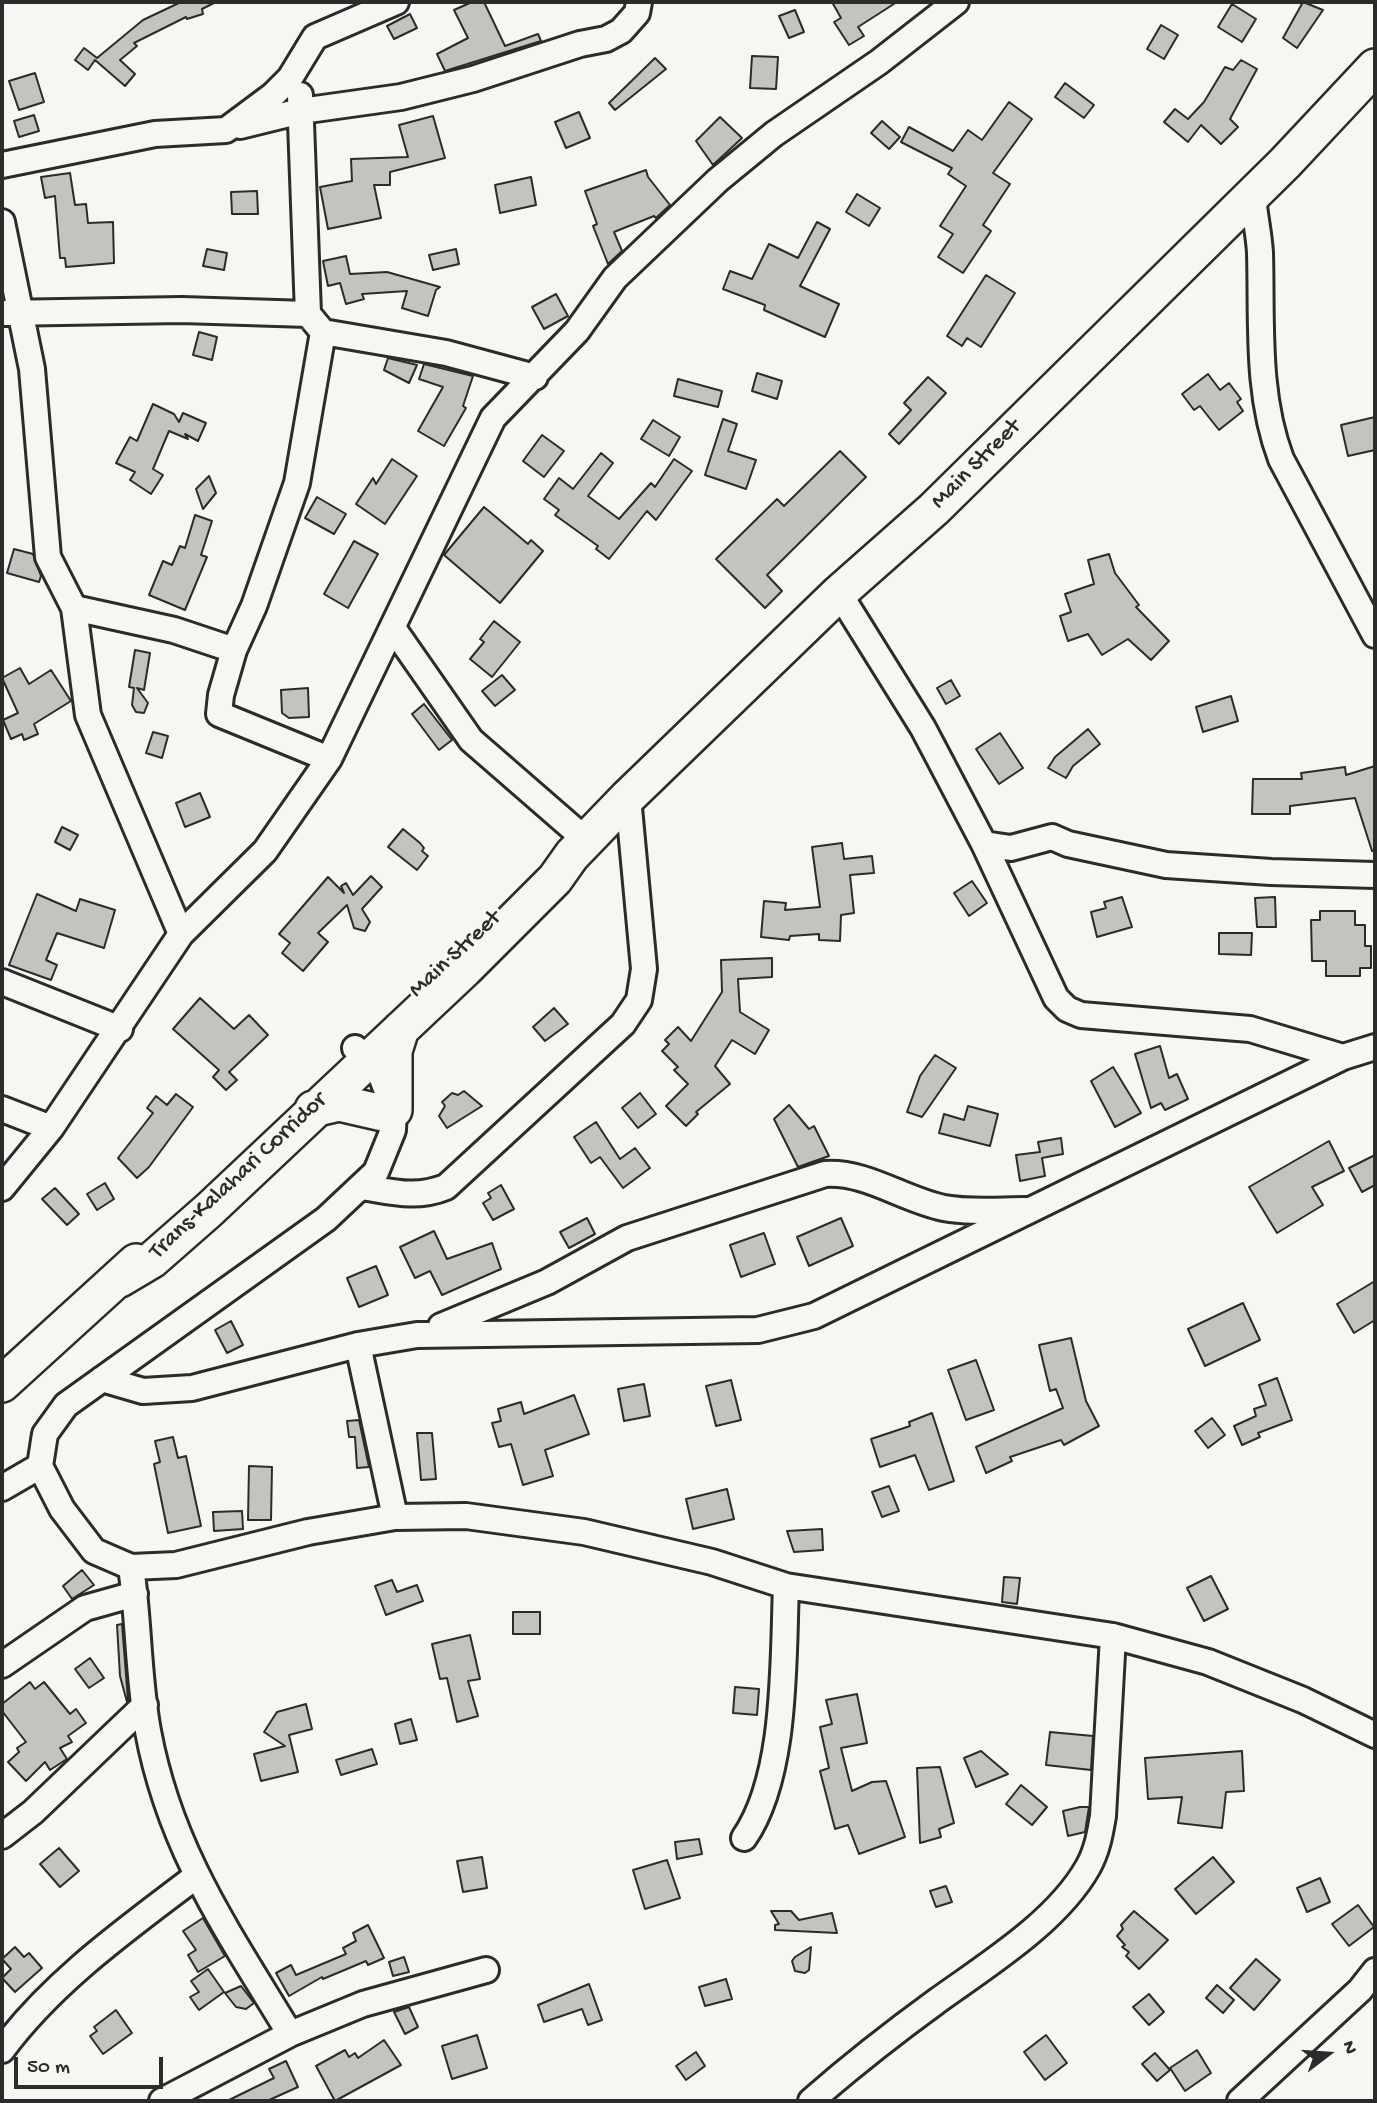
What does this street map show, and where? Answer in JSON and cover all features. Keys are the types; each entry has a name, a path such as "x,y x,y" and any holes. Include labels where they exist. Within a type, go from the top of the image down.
{"highway":[{"name":"Main Street","path":"355,1059 401,1028 555,880 579,848 628,797 839,593 934,509 1253,194 1375,67"},
{"name":"Main Street","path":"355,1059 548,870 579,848"},
{"path":"313,1109 339,1103 391,1118 394,1051 401,1028"},
{"name":"Trans-Kalahari Corridor","path":"120,1279 152,1260 209,1210 313,1109 355,1059"},
{"name":"Trans-Kalahari Corridor","path":"2,1384 120,1279 176,1220 355,1059"}],"street":[{"path":"226,130 273,95 290,78 315,37 396,2"},
{"path":"2,164 155,134 226,130 301,111 401,97 473,79 580,44 606,39 621,31 637,13 639,2"},
{"path":"2,1188 51,1128 120,1029 181,934 265,851 329,760 493,418 577,331 615,278 718,180 774,134 879,62 956,2"},
{"path":"315,37 299,84 316,323 297,483 254,606 234,650 221,695 219,714 329,760"},
{"path":"1253,194 1259,248 1265,395 1271,431 1281,459 1373,627"},
{"path":"2,222 12,314 32,369 48,557 74,608 89,715 181,934"},
{"path":"12,314 182,310 316,323 446,352 534,377"},
{"path":"839,593 923,728 984,844 1056,998 1067,1009 1103,1018 1250,1029 1343,1057"},
{"path":"74,608 174,630 234,650"},
{"path":"393,628 471,740 579,848"},
{"path":"362,1187 408,1196 446,1187 623,1024 639,1000 644,969 628,797"},
{"path":"984,844 1011,848 1052,837 1068,844 1166,865 1271,873 1375,875"},
{"path":"2,982 120,1029"},
{"path":"102,1379 143,1391 192,1388 358,1345 417,1335 758,1330 814,1316 1032,1211 1208,1121 1343,1057 1375,1046"},
{"path":"355,1059 391,1118 376,1172 326,1219 66,1405 45,1434 40,1466 62,1509 94,1552 131,1567 176,1565 309,1532 395,1517 466,1516 584,1532 712,1562 786,1586 1113,1636 1208,1662 1303,1700 1375,1735"},
{"path":"2,1109 51,1128"},
{"path":"417,1335 506,1301 627,1238 825,1174 854,1176 893,1193 946,1208 1032,1211"},
{"path":"358,1345 395,1517"},
{"path":"2,1488 40,1466"},
{"path":"131,1567 145,1705 162,1788 176,1833 195,1877 290,2034"},
{"path":"744,1838 755,1822 763,1798 777,1738 786,1586"},
{"path":"2,1665 85,1608 135,1594"},
{"path":"811,2101 865,2054 1008,1950 1060,1904 1088,1868 1099,1843 1103,1816 1113,1636"},
{"path":"2,1836 33,1812 145,1705"},
{"path":"2,2050 22,2023 97,1952 195,1877"},
{"path":"162,2101 290,2034 363,2004 486,1970"},
{"path":"1240,2101 1360,1990 1375,1971"}],"building":[{"path":"181,2 216,2 202,9 203,14 187,19 186,17 134,43 137,46 120,60 135,74 125,86 95,60 88,70 75,60 84,48 97,58 143,20"},
{"path":"472,2 484,2 505,46 538,34 541,41 445,71 437,54 468,38 454,10"},
{"path":"832,2 897,2 858,27 864,36 849,45 834,22 841,18"},
{"path":"1303,2 1323,10 1297,48 1283,38"},
{"path":"1232,4 1256,19 1242,42 1218,27"},
{"path":"795,10 804,32 789,38 779,16"},
{"path":"410,14 417,28 394,39 387,26"},
{"path":"1161,25 1178,35 1164,59 1147,49"},
{"path":"752,56 778,57 776,89 750,88"},
{"path":"655,58 666,69 615,110 609,103"},
{"path":"1241,60 1257,69 1230,119 1238,127 1221,144 1201,125 1188,142 1164,122 1175,109 1188,119 1204,102 1225,67 1233,70"},
{"path":"35,73 44,102 19,110 9,81"},
{"path":"1065,83 1094,105 1084,118 1055,97"},
{"path":"1009,102 1032,119 993,173 1010,184 983,225 991,231 963,273 938,257 953,234 940,226 966,186 948,174 952,168 901,142 909,127 953,151 968,130 982,140"},
{"path":"579,112 590,138 566,148 555,122"},
{"path":"34,115 39,131 19,137 14,121"},
{"path":"433,116 445,158 390,172 390,185 374,185 381,218 328,229 320,187 352,181 351,159 408,157 399,125"},
{"path":"720,117 742,138 713,165 696,141"},
{"path":"882,121 900,137 889,149 871,133"},
{"path":"646,170 648,177 670,205 656,218 654,216 614,232 622,251 608,264 593,226 597,224 585,191"},
{"path":"70,173 75,205 86,204 88,223 113,222 114,263 66,267 65,258 60,258 55,196 45,198 41,177"},
{"path":"531,177 536,205 500,213 495,185"},
{"path":"257,191 258,214 232,214 231,192"},
{"path":"857,194 880,208 869,226 846,212"},
{"path":"817,222 830,229 800,286 839,304 825,337 764,310 765,305 723,289 730,271 752,279 769,244 798,258"},
{"path":"207,249 227,253 224,270 203,266"},
{"path":"456,249 459,264 433,270 429,255"},
{"path":"346,256 350,274 387,272 440,287 436,290 428,316 402,308 407,291 362,294 364,299 346,304 340,283 328,286 323,261"},
{"path":"986,275 1015,293 981,347 967,338 962,346 947,336"},
{"path":"556,294 568,316 544,329 532,307"},
{"path":"199,332 217,337 212,360 193,355"},
{"path":"388,358 417,365 409,383 384,370"},
{"path":"424,364 473,376 463,406 466,408 444,446 418,431 443,387 419,379"},
{"path":"757,373 782,381 777,399 752,391"},
{"path":"1208,374 1220,390 1229,383 1241,399 1237,402 1243,411 1219,430 1200,406 1194,410 1182,394"},
{"path":"928,377 946,393 899,444 889,434 911,410 904,403"},
{"path":"678,379 722,391 718,407 674,396"},
{"path":"153,404 174,414 179,422 183,413 206,423 198,441 185,434 188,439 169,431 153,469 163,475 151,494 130,480 135,472 116,463 130,437 137,441"},
{"path":"1375,417 1375,450 1348,456 1341,425"},
{"path":"723,419 737,424 728,451 756,460 746,489 705,475"},
{"path":"653,420 680,437 669,456 641,439"},
{"path":"542,435 564,451 544,477 523,461"},
{"path":"840,451 866,477 767,575 782,591 765,608 716,559 777,499 784,506"},
{"path":"601,453 613,463 588,496 619,519 651,483 655,487 674,459 692,471 656,520 647,511 609,559 596,549 598,546 555,515 559,510 544,499 559,478 573,489"},
{"path":"392,459 417,476 385,524 356,504 373,478 376,484"},
{"path":"209,476 216,493 203,509 196,489"},
{"path":"317,497 346,514 334,534 305,518"},
{"path":"484,507 528,544 531,540 543,551 500,603 444,555"},
{"path":"195,515 212,521 201,555 207,557 185,610 149,595 163,561 172,565 180,546 185,548"},
{"path":"354,541 378,554 348,608 324,594"},
{"path":"14,549 33,554 41,576 39,582 7,573"},
{"path":"1109,554 1115,573 1139,605 1136,607 1169,641 1151,660 1128,639 1102,655 1088,634 1068,641 1060,616 1071,612 1065,594 1094,584 1088,560"},
{"path":"494,621 520,642 492,677 470,659 484,642 480,639"},
{"path":"135,650 150,653 144,690 137,688 148,703 144,713 136,712 132,705 134,688 129,687"},
{"path":"20,668 29,684 51,670 71,701 34,724 38,734 24,740 22,734 11,739 3,720 18,713 2,678"},
{"path":"502,675 515,690 495,706 482,691"},
{"path":"951,680 960,696 946,704 937,688"},
{"path":"308,688 309,717 289,718 282,713 281,690"},
{"path":"1231,696 1238,721 1203,732 1196,707"},
{"path":"424,704 452,740 439,750 412,714"},
{"path":"1088,729 1100,744 1073,766 1066,778 1048,768 1055,757"},
{"path":"153,732 168,736 162,758 146,753"},
{"path":"1000,733 1023,768 999,784 976,749"},
{"path":"1375,766 1375,850 1372,851 1355,798 1290,806 1290,814 1252,814 1253,779 1302,779 1301,773 1345,767 1346,775"},
{"path":"200,793 210,817 185,827 176,803"},
{"path":"62,827 78,835 70,850 55,842"},
{"path":"403,829 420,843 424,848 422,851 428,856 417,870 388,847"},
{"path":"842,843 844,859 872,856 874,873 850,875 854,913 841,915 840,941 819,940 819,934 790,936 789,940 761,937 764,901 786,903 785,910 820,907 812,847"},
{"path":"371,876 382,887 362,909 370,922 365,931 354,928 347,905 318,933 328,942 303,971 282,953 290,943 279,934 328,877 344,893 341,886 346,883 353,895"},
{"path":"972,881 987,903 969,916 954,893"},
{"path":"37,894 76,911 80,899 115,910 104,948 57,933 46,960 57,965 51,980 9,965"},
{"path":"1122,897 1132,927 1097,937 1091,912 1106,908 1104,902"},
{"path":"1275,897 1276,927 1257,927 1255,898"},
{"path":"1320,911 1355,911 1355,925 1365,925 1365,946 1371,946 1371,968 1360,968 1360,976 1326,976 1326,961 1312,961 1311,920 1320,920"},
{"path":"1219,933 1252,933 1251,955 1219,954"},
{"path":"772,958 772,977 738,979 740,1012 769,1030 755,1054 732,1040 715,1066 730,1084 696,1112 698,1114 686,1126 666,1106 688,1084 674,1070 678,1067 662,1051 669,1044 665,1040 678,1027 691,1041 722,992 721,960"},
{"path":"200,998 234,1029 249,1015 268,1035 229,1072 237,1080 226,1090 213,1077 219,1070 173,1029"},
{"path":"554,1008 568,1024 545,1041 533,1027"},
{"path":"1160,1046 1169,1078 1177,1074 1188,1099 1165,1110 1161,1103 1151,1108 1135,1054"},
{"path":"935,1055 956,1068 922,1117 907,1112 920,1076"},
{"path":"1113,1067 1141,1113 1115,1127 1091,1081"},
{"path":"464,1091 482,1106 447,1128 439,1116 445,1106 442,1102 452,1093 458,1095"},
{"path":"640,1093 656,1114 638,1128 622,1108"},
{"path":"176,1094 193,1107 149,1167 137,1178 118,1158 153,1113 147,1108 156,1096 167,1105"},
{"path":"789,1105 809,1129 814,1126 829,1156 798,1167 774,1119"},
{"path":"968,1106 998,1114 990,1146 939,1133 944,1114 964,1120"},
{"path":"596,1122 620,1159 635,1148 650,1168 623,1188 600,1157 591,1163 574,1137"},
{"path":"1061,1138 1063,1154 1042,1158 1045,1176 1020,1181 1016,1155 1040,1152 1038,1142"},
{"path":"1329,1141 1344,1171 1312,1187 1323,1205 1277,1233 1249,1187"},
{"path":"1375,1155 1375,1185 1362,1192 1349,1168"},
{"path":"105,1183 114,1199 97,1210 87,1194"},
{"path":"501,1185 514,1209 493,1220 483,1203 491,1198 488,1193"},
{"path":"55,1188 79,1214 67,1225 42,1199"},
{"path":"587,1218 595,1234 569,1248 560,1232"},
{"path":"841,1218 853,1246 809,1266 797,1237"},
{"path":"434,1231 447,1259 492,1243 501,1269 442,1295 430,1271 415,1278 400,1247"},
{"path":"764,1233 775,1264 741,1277 730,1245"},
{"path":"376,1266 388,1295 359,1307 347,1278"},
{"path":"1375,1281 1375,1320 1354,1333 1337,1304"},
{"path":"1243,1303 1260,1340 1205,1366 1188,1329"},
{"path":"231,1321 243,1345 227,1353 215,1330"},
{"path":"1071,1338 1086,1401 1099,1426 1064,1445 1061,1440 1010,1457 1012,1461 986,1473 976,1447 1063,1408 1056,1389 1050,1391 1039,1345"},
{"path":"976,1360 994,1410 966,1420 948,1370"},
{"path":"1277,1378 1292,1420 1258,1433 1260,1437 1242,1445 1234,1426 1256,1416 1254,1409 1266,1405 1259,1385"},
{"path":"731,1380 741,1420 716,1426 706,1386"},
{"path":"644,1384 650,1416 624,1421 618,1389"},
{"path":"574,1395 589,1434 545,1450 553,1476 523,1485 511,1444 499,1447 492,1423 501,1421 498,1409 521,1402 524,1414"},
{"path":"932,1413 954,1481 929,1490 915,1455 880,1467 871,1439 910,1426 909,1422"},
{"path":"1212,1418 1225,1435 1208,1448 1195,1431"},
{"path":"359,1420 369,1467 357,1468 355,1437 349,1437 347,1421"},
{"path":"417,1433 432,1433 436,1479 421,1480"},
{"path":"173,1437 178,1458 186,1456 201,1526 168,1533 154,1464 160,1462 155,1441"},
{"path":"249,1466 272,1467 271,1520 248,1520"},
{"path":"889,1486 899,1511 882,1517 872,1492"},
{"path":"727,1489 734,1519 693,1529 686,1499"},
{"path":"242,1511 243,1529 214,1531 213,1512"},
{"path":"822,1529 823,1550 794,1552 787,1531"},
{"path":"82,1570 94,1585 72,1599 63,1586"},
{"path":"1211,1576 1228,1609 1204,1621 1187,1588"},
{"path":"1004,1577 1020,1578 1017,1604 1002,1602"},
{"path":"392,1580 397,1592 417,1585 423,1601 386,1615 375,1586"},
{"path":"513,1612 540,1612 540,1634 513,1634"},
{"path":"122,1624 127,1702 120,1676 117,1625"},
{"path":"470,1635 480,1679 468,1681 478,1716 457,1722 447,1678 440,1679 432,1644"},
{"path":"90,1658 104,1678 89,1688 75,1669"},
{"path":"30,1682 35,1689 44,1682 70,1714 76,1709 86,1723 68,1736 72,1742 60,1748 67,1759 50,1770 45,1762 26,1781 8,1762 19,1752 17,1748 26,1742 2,1711 2,1704"},
{"path":"735,1687 759,1689 757,1715 733,1713"},
{"path":"857,1694 867,1743 841,1748 852,1791 872,1782 886,1781 905,1837 859,1854 848,1825 835,1829 820,1771 829,1768 820,1727 832,1724 826,1700"},
{"path":"306,1704 312,1729 289,1735 298,1772 261,1781 254,1754 285,1746 264,1732 277,1712"},
{"path":"411,1719 417,1740 400,1744 395,1724"},
{"path":"1050,1732 1093,1736 1091,1770 1046,1765"},
{"path":"372,1749 377,1764 341,1775 336,1760"},
{"path":"981,1751 1008,1774 976,1787 964,1758"},
{"path":"1242,1751 1244,1791 1226,1792 1222,1828 1178,1823 1182,1797 1148,1799 1145,1758"},
{"path":"940,1767 954,1823 939,1829 941,1837 920,1843 917,1768"},
{"path":"1021,1785 1047,1807 1032,1825 1006,1804"},
{"path":"1089,1807 1085,1832 1068,1836 1063,1811"},
{"path":"699,1839 702,1854 677,1859 675,1842"},
{"path":"59,1848 79,1871 60,1887 40,1864"},
{"path":"482,1857 487,1888 463,1892 457,1861"},
{"path":"1213,1857 1234,1882 1196,1914 1175,1889"},
{"path":"667,1860 680,1898 645,1909 633,1870"},
{"path":"1320,1878 1330,1902 1307,1912 1297,1888"},
{"path":"946,1886 952,1902 936,1907 930,1891"},
{"path":"1358,1905 1374,1927 1349,1946 1332,1924"},
{"path":"771,1911 791,1911 799,1920 832,1913 837,1933 775,1930 775,1925 779,1924"},
{"path":"1134,1911 1168,1940 1139,1969 1126,1956 1129,1952 1122,1947 1125,1945 1117,1936 1123,1929 1121,1925"},
{"path":"203,1918 225,1956 198,1972 188,1955 196,1950 183,1931"},
{"path":"368,1925 384,1958 368,1965 366,1961 323,1979 322,1977 289,1996 276,1973 291,1965 296,1975 346,1954 343,1948 356,1941 353,1933"},
{"path":"15,1947 24,1957 29,1953 42,1968 15,1992 2,1978 11,1969 2,1959"},
{"path":"811,1947 809,1970 805,1973 795,1971 792,1961"},
{"path":"404,1957 409,1972 393,1976 389,1962"},
{"path":"1256,1959 1280,1980 1254,2010 1230,1988"},
{"path":"208,1969 224,1992 199,2010 190,1997 199,1992 191,1981"},
{"path":"726,1979 732,1999 705,2006 699,1987"},
{"path":"589,1984 602,2020 588,2025 582,2009 544,2022 538,2005"},
{"path":"1217,1985 1234,2000 1223,2013 1206,1998"},
{"path":"241,1986 254,2003 246,2009 236,2007 225,1993"},
{"path":"1149,1994 1164,2012 1149,2025 1133,2007"},
{"path":"409,2007 418,2027 405,2034 394,2012"},
{"path":"116,2010 132,2033 103,2054 90,2036 97,2031 94,2027"},
{"path":"477,2035 487,2068 452,2079 442,2046"},
{"path":"1046,2035 1067,2063 1045,2080 1024,2052"},
{"path":"384,2040 401,2065 335,2101 316,2066 345,2050 349,2057 355,2053 358,2058"},
{"path":"1197,2050 1211,2073 1185,2091 1170,2068"},
{"path":"696,2052 705,2066 686,2080 676,2066"},
{"path":"1155,2053 1170,2070 1157,2081 1142,2064"},
{"path":"286,2061 298,2087 267,2101 227,2101 274,2078 269,2069"}]}
